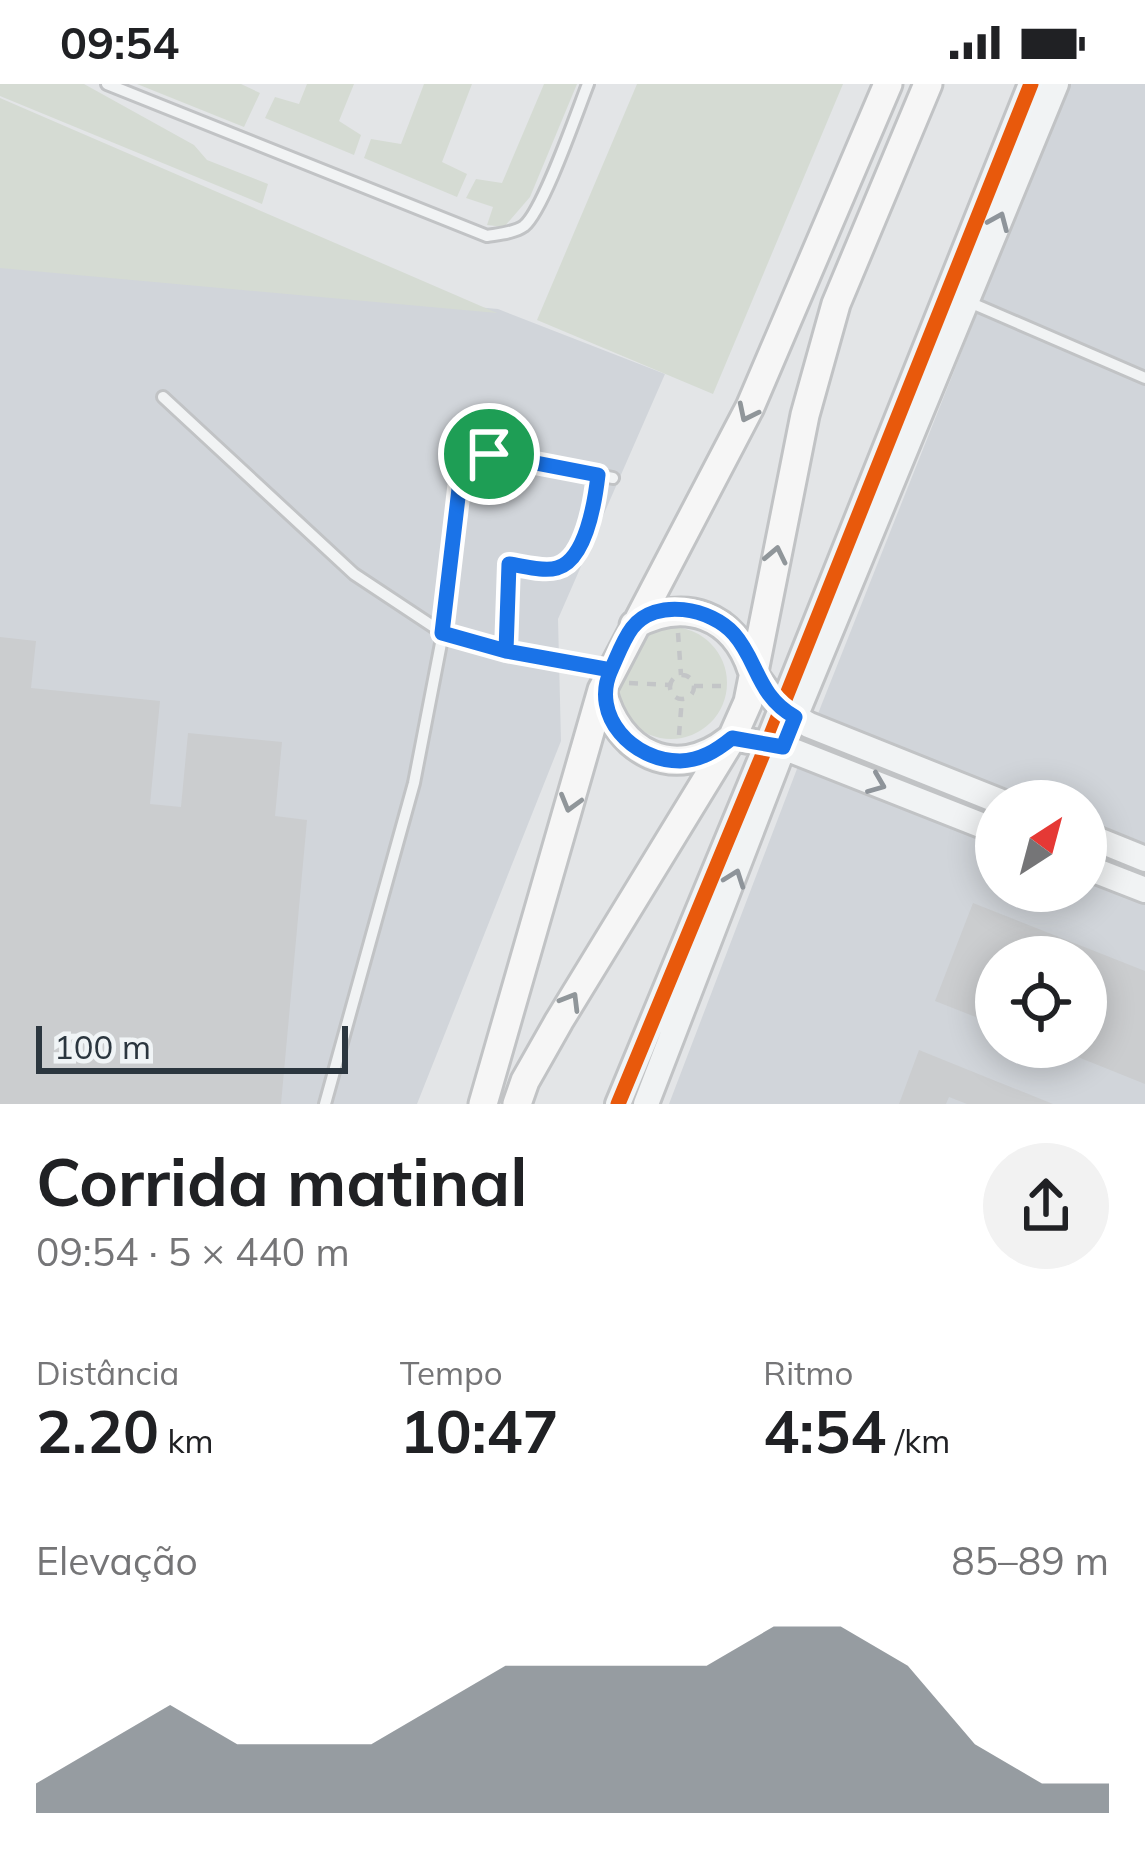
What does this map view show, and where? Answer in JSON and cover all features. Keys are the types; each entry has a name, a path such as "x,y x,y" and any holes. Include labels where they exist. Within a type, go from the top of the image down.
{"main road":[{"path":"517,1104 569,1004 732,738 748,702 805,415 836,304 928,84"},
{"path":"483,1104 606,681 750,406 883,90"},
{"path":"634,625 676,609 717,619 746,650 751,678"},
{"path":"606,681 607,712 619,732 655,757 677,761 716,751 732,738"}],"street":[{"path":"646,1104 709,947 776,744 1031,84"},
{"path":"788,713 1056,84"},
{"path":"751,678 788,713 975,791"},
{"path":"732,738 776,744 975,823"},
{"path":"618,1104 684,938 776,744"},
{"path":"1107,844 1145,859"},
{"path":"1107,875 1145,890"},
{"path":"684,938 709,947"}],"lane":[{"path":"107,84 487,236 526,225 588,84"},
{"path":"966,301 1145,378"},
{"path":"163,397 354,574 442,633 606,681"},
{"path":"325,1104 414,783 442,633 461,472 472,456 489,454 613,478"},
{"path":"506,651 509,564 553,570 569,563 578,548 598,475"}],"path":[{"path":"606,681 670,686 681,675 676,609"},
{"path":"681,675 694,686 682,698"},
{"path":"694,686 751,678"},
{"path":"670,686 682,698"},
{"path":"677,761 682,698"}],"shaded area":[{"path":"0,84 84,84 194,145 207,160 268,184 262,204 0,96"},
{"path":"137,84 241,84 260,93 244,127"},
{"path":"307,84 354,84 339,121 361,135 354,155 265,118 275,97 299,104"},
{"path":"424,84 472,84 442,162 467,174 457,197 364,158 371,139 401,144"},
{"path":"544,84 577,84 530,197 504,227 487,225 493,207 466,198 476,179 502,183"},
{"path":"637,84 843,84 713,394 537,320"},
{"path":"1068,84 1145,84 1145,1104 669,1104"},
{"path":"0,98 497,313 0,268"},
{"path":"0,263 498,309 665,374 558,619 561,741 417,1104 0,1104"},
{"path":"671,627 692,631 710,644 723,662 727,683 723,704 710,722 692,735 671,739 650,735 632,722 619,704 615,683 619,662 632,644 650,631"}],"building":[{"path":"0,637 36,641 31,688 160,701 150,804 181,807 188,733 282,742 275,816 307,820 281,1104 0,1104"},
{"path":"973,903 975,912 996,912 1056,936 975,936 975,1017 935,1001"},
{"path":"1107,956 1145,971 1145,1084 1105,1068"},
{"path":"919,1050 1053,1104 967,1104 949,1097 946,1104 899,1104"}],"cycle path":[{"path":"618,1104 1031,84"}],"route":[{"path":"489,454 472,456 461,472 442,633 506,651 611,670 602,690 607,712 619,732 655,757 698,758 732,738 783,747 795,717 781,709 752,670 746,650 733,633 717,619 697,611 676,609 634,625 611,670 550,659 506,651 509,564 553,570 569,563 595,497 598,475 489,454"}]}
